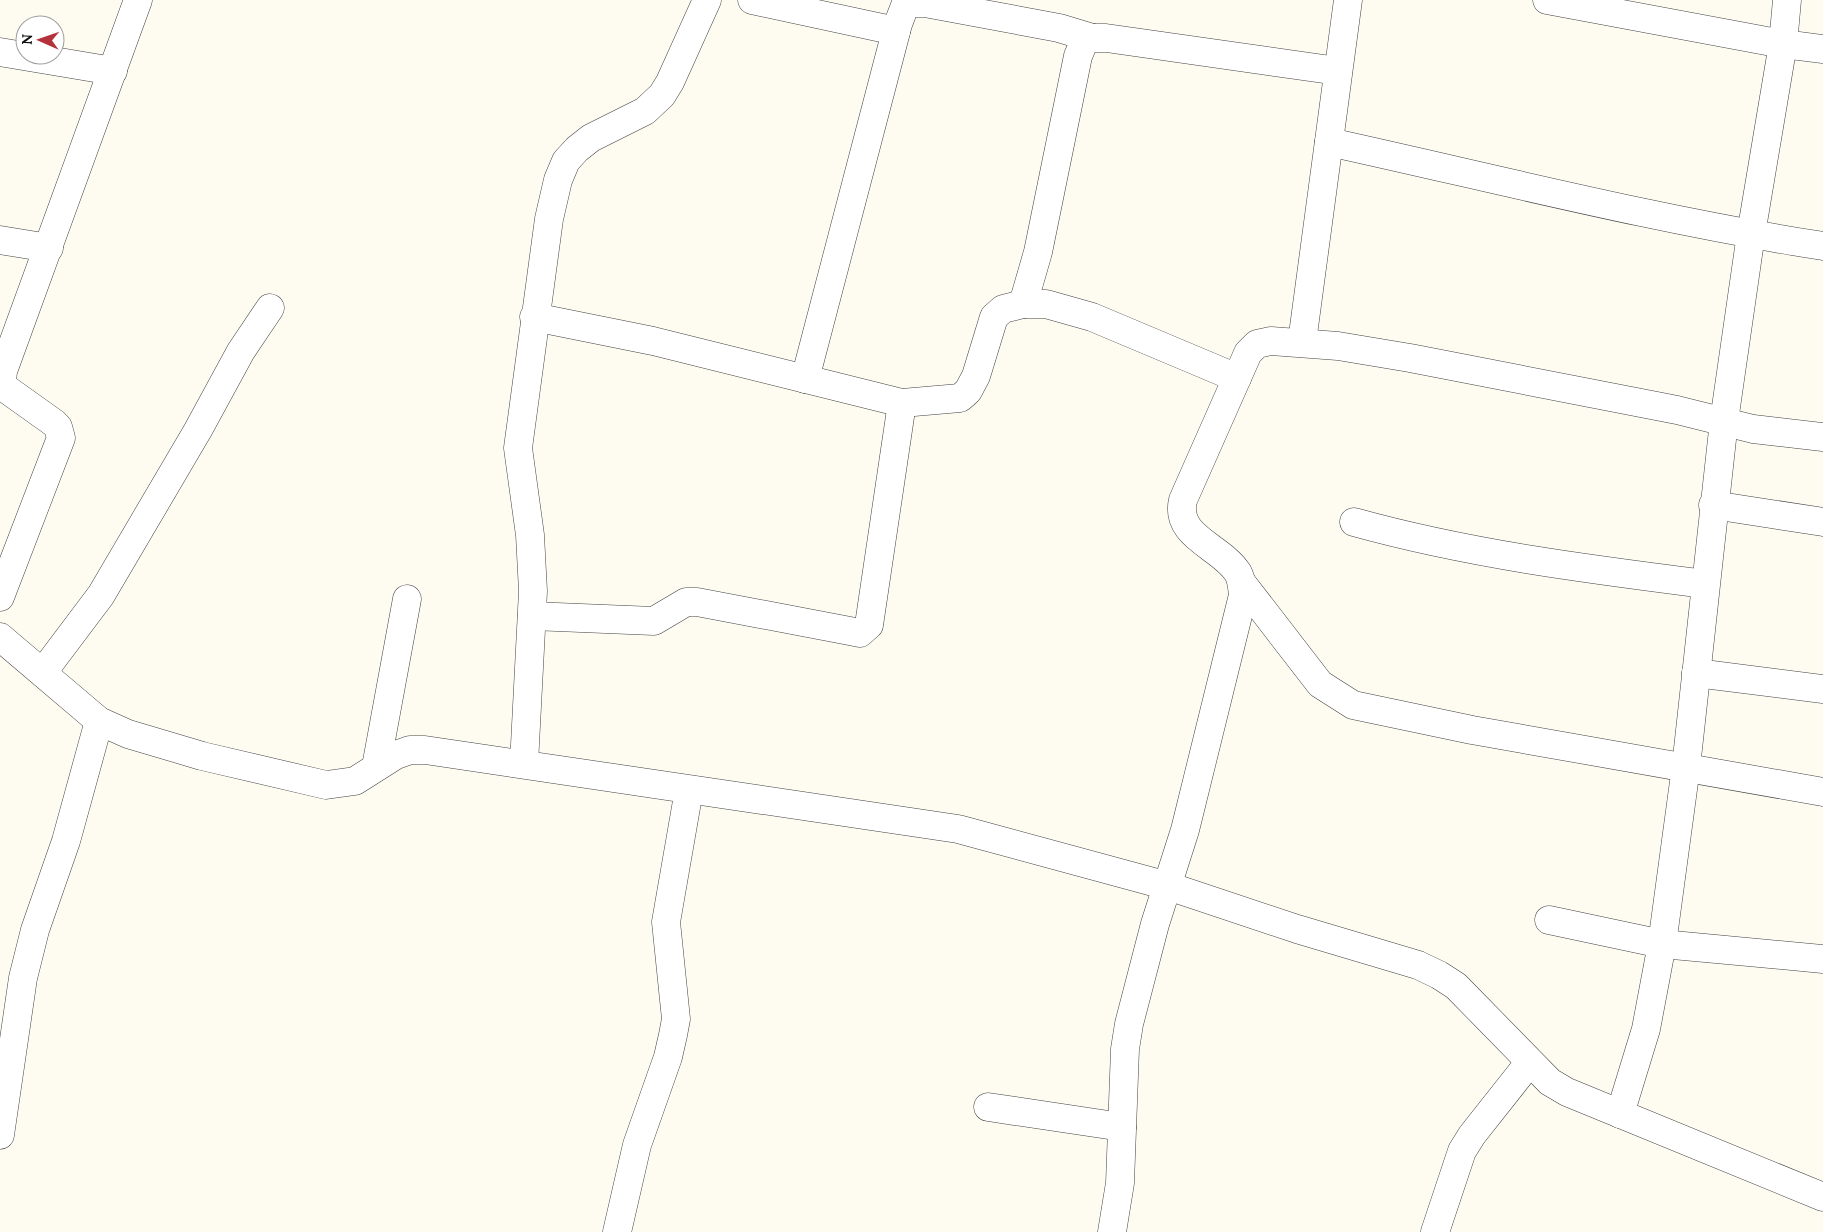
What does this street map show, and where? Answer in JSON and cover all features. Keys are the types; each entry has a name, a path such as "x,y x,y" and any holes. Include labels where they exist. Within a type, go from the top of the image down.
{"street":[{"path":"0,597 61,438 58,427 54,423 3,386 3,371 138,0"},
{"path":"524,764 532,616 532,564 518,448 534,317 549,219 558,180 566,161 591,138 644,111 662,95 672,77 706,0"},
{"path":"752,0 896,31"},
{"path":"1302,342 1348,0"},
{"path":"1547,0 1783,44 1823,49"},
{"path":"1620,1114 1646,1029 1662,944 1686,767 1713,505 1724,421 1751,234 1783,44 1787,0"},
{"path":"805,379 896,31 902,9 906,3 914,1 971,6 1092,38 1338,71"},
{"path":"1023,304 1038,252 1078,56 1084,42 1092,38"},
{"path":"0,52 113,71"},
{"path":"1329,142 1475,174 1621,210 1823,246"},
{"path":"0,240 49,248"},
{"path":"534,317 653,341 902,403 960,398 968,391 976,376 994,317 1003,309 1023,304 1046,304 1092,317 1236,378"},
{"path":"43,672 101,595 198,430 241,351 270,308"},
{"path":"1823,437 1768,431 1410,358 1302,342 1271,341 1257,344 1248,353 1180,510 1183,522 1231,564 1242,583 1320,684 1353,705 1472,730 1823,792"},
{"path":"532,616 654,621 686,602 697,602 855,632 866,630 869,625 902,403"},
{"path":"1713,505 1823,522"},
{"path":"1354,522 1415,539 1468,550 1575,567 1705,584"},
{"path":"1112,1232 1120,1183 1125,1049 1128,1024 1155,924 1185,830 1243,595 1242,583"},
{"path":"376,767 407,600"},
{"path":"0,637 99,721 128,734 193,753 326,785 356,781 396,754 410,750 424,750 958,829 1168,886 1297,929 1418,965 1456,986 1529,1063 1550,1082 1567,1092 1823,1197"},
{"path":"1696,672 1823,689"},
{"path":"0,1135 6,1057 23,978 35,930 66,841 99,721"},
{"path":"618,1232 628,1174 668,1057 676,1019 666,922 689,790"},
{"path":"1549,920 1662,944 1823,959"},
{"path":"1435,1232 1462,1151 1472,1135 1529,1063"},
{"path":"988,1107 1122,1127"}]}
